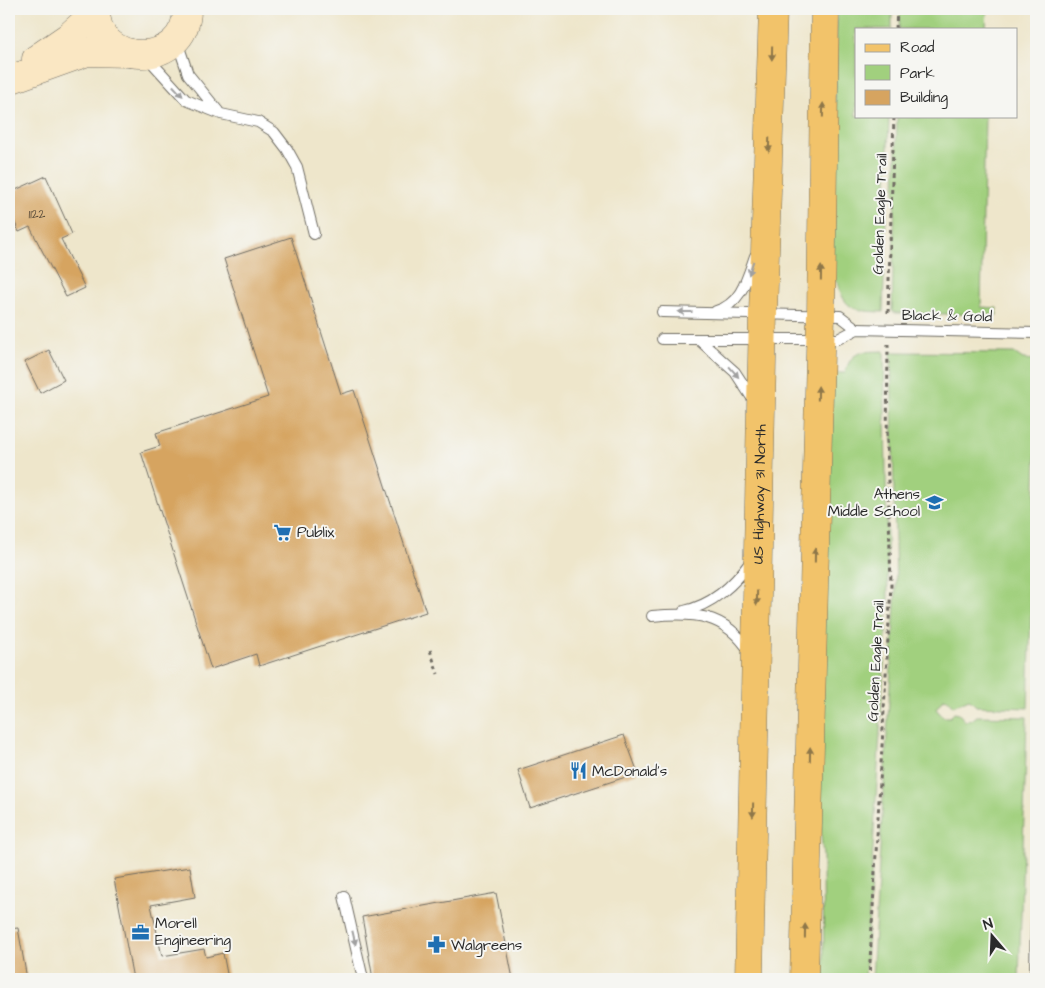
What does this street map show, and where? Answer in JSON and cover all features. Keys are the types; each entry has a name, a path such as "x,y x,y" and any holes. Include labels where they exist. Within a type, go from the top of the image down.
{"main road":[{"name":"US Highway 31 North","path":"745,974 756,661 763,326 773,9"},
{"path":"804,979 820,327 825,9"}],"street":[{"path":"96,10 99,26 106,38 116,48 138,54"},
{"path":"9,76 57,46 96,10"},
{"path":"9,80 87,52 138,54 162,50 186,18"}],"lane":[{"path":"186,18 188,74 221,114"},
{"path":"138,54 186,100 221,114 258,122 274,132 287,148 297,167 314,234"},
{"path":"710,312 725,308 739,297 767,222"},
{"path":"662,312 710,312 763,326"},
{"name":"Black & Gold","path":"763,326 820,327 840,316 857,329"},
{"path":"662,339 698,339 763,326"},
{"name":"Black & Gold","path":"763,326 820,327 838,339 857,329 1036,333"},
{"path":"698,339 735,372 750,393 761,418"},
{"path":"673,614 701,605 724,592 743,573 758,550"},
{"path":"652,616 698,614 722,624 741,639 756,661"},
{"path":"344,896 363,979"},
{"path":"1035,979 1036,916"}],"path":[{"path":"896,28 897,9"},
{"name":"Golden Eagle Trail","path":"888,313 894,118"},
{"name":"Golden Eagle Trail","path":"869,979 891,585 887,447 888,343"},
{"path":"430,650 438,674"}],"green space":[{"path":"837,9 892,9 892,28 855,28 855,118 889,118 883,312 853,308 844,299 838,283 831,278"},
{"path":"900,9 987,9 986,28 899,28"},
{"path":"897,118 985,118 981,307 997,308 997,315 895,313 892,311"},
{"path":"884,351 888,600 865,979 824,979 823,856 819,813 827,373 845,373 851,360 859,353"},
{"path":"891,352 1014,353 1023,359 1036,360 1036,453 1028,708 976,706 969,699 953,706 948,700 943,699 936,709 943,717 950,717 954,713 959,714 965,721 972,720 977,716 1027,717 1019,979 872,979 896,587"}],"building":[{"path":"46,176 72,234 61,239 85,288 66,297 30,227 19,232 9,209 9,193"},
{"name":"Publix","path":"291,237 341,394 354,390 426,612 259,666 256,654 211,669 141,452 160,446 156,433 268,397 224,259"},
{"path":"49,350 64,380 40,393 25,362"},
{"name":"McDonald's","path":"624,735 638,773 530,808 518,770"},
{"path":"190,867 195,897 151,905 162,956 204,949 206,957 223,953 228,979 133,979 114,879"},
{"name":"Walgreens","path":"496,893 513,979 373,979 362,917"},
{"path":"18,928 27,979 9,979 9,929"}],"place":[{"name":"Athens Middle School","path":"934,503"},
{"name":"Publix","path":"283,532"},
{"name":"McDonald's","path":"578,771"},
{"name":"Morell Engineering","path":"141,932"},
{"name":"Walgreens","path":"437,945"}]}
